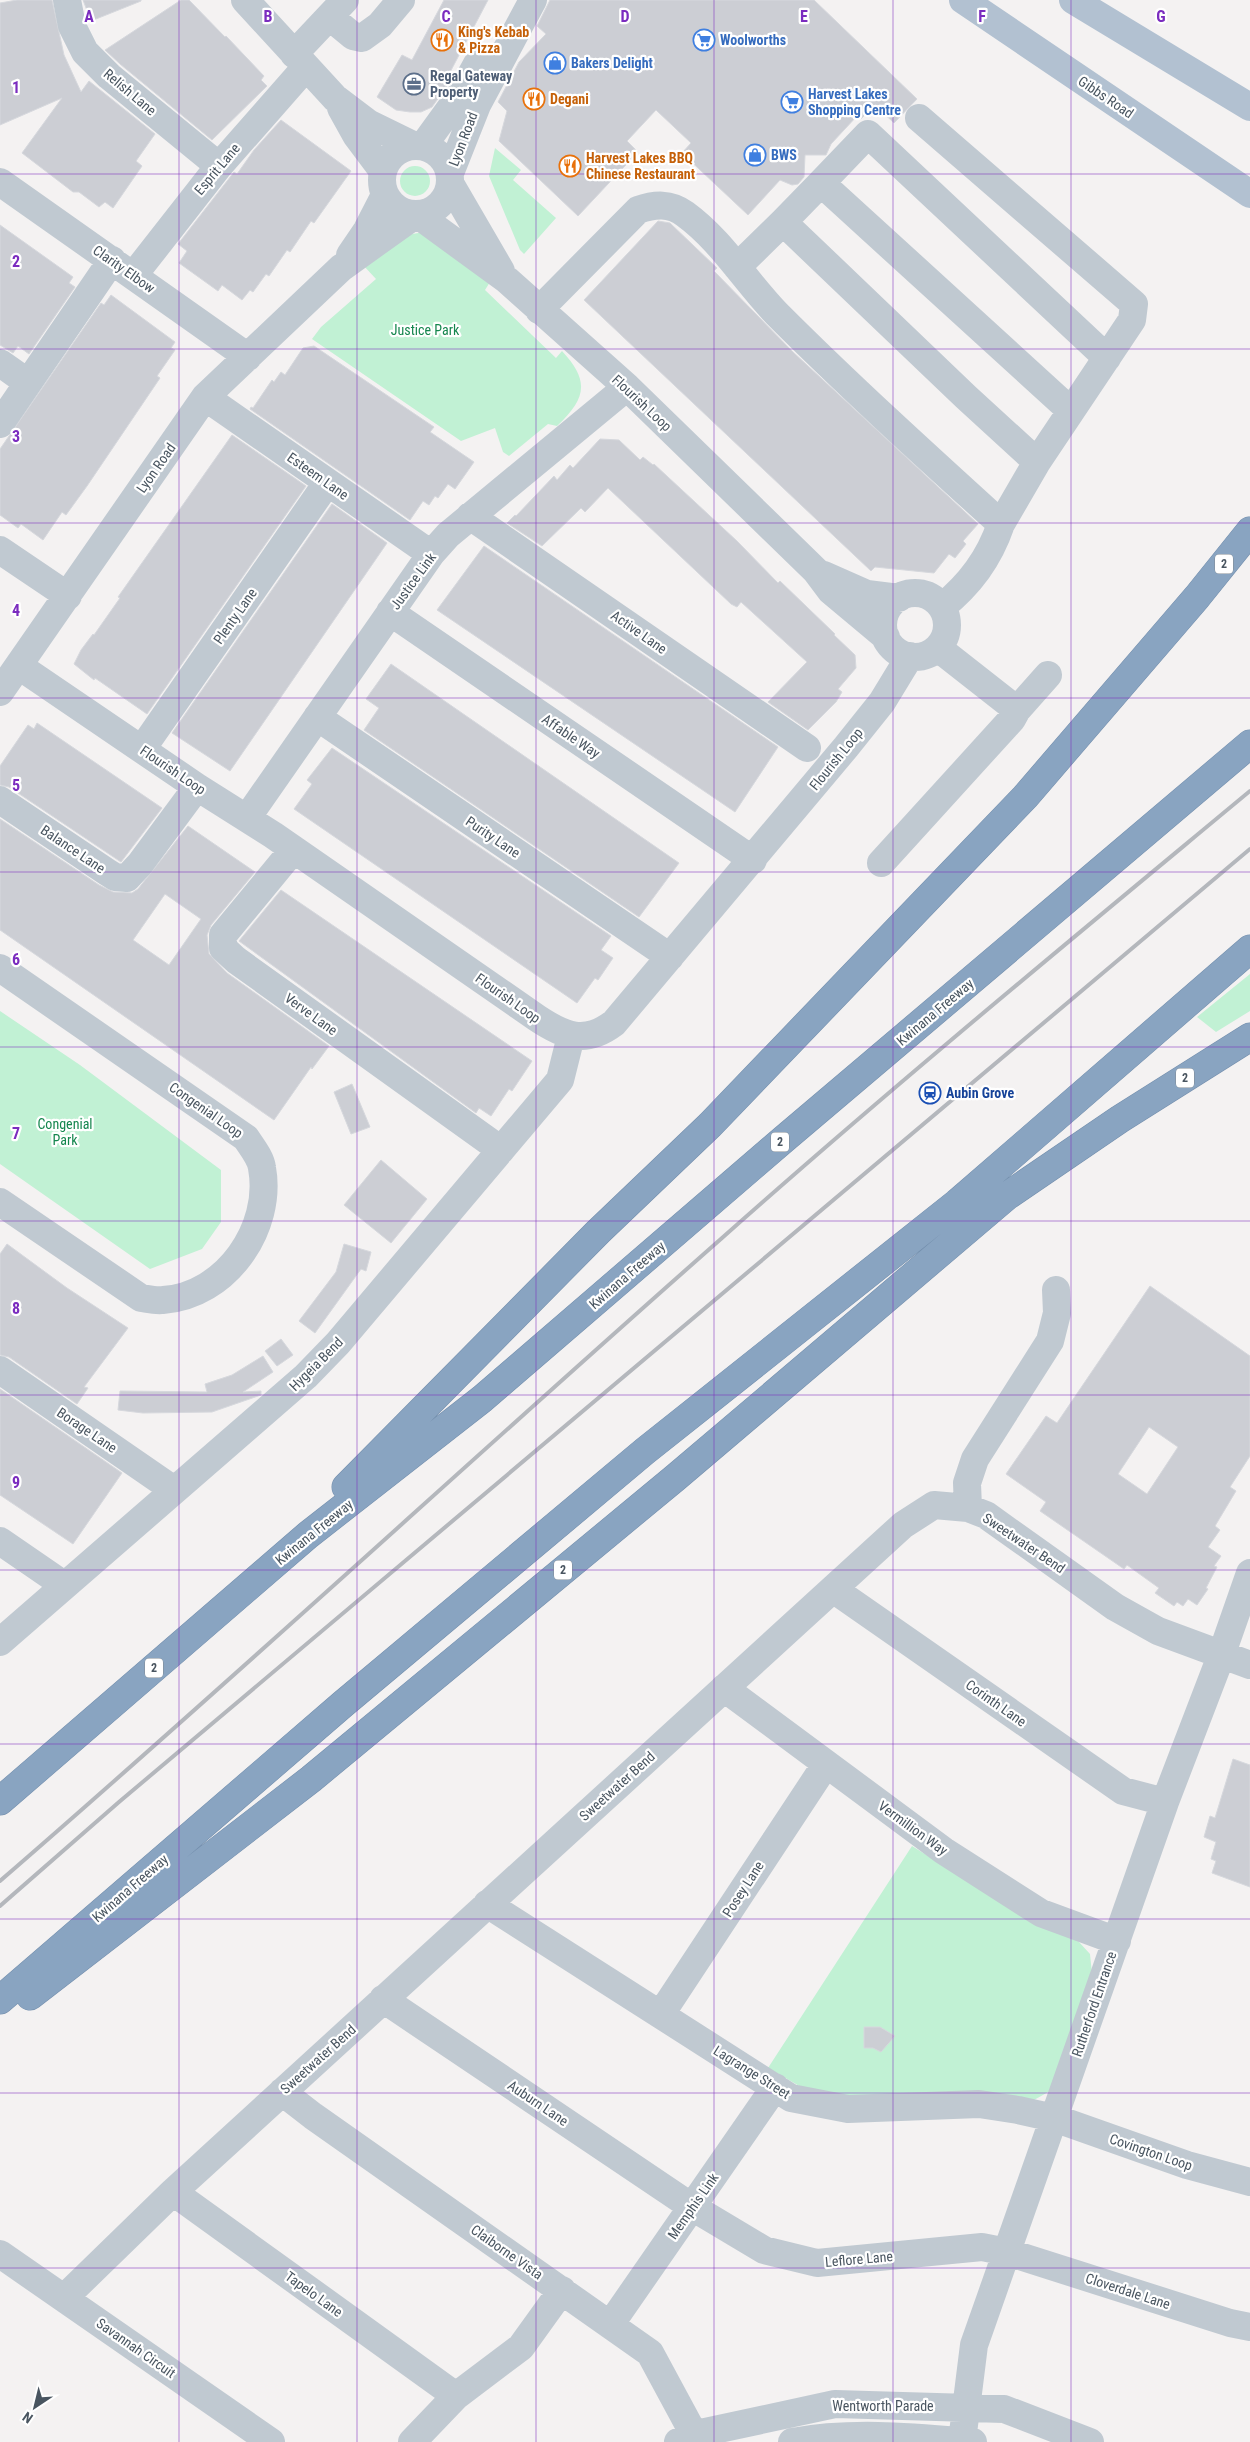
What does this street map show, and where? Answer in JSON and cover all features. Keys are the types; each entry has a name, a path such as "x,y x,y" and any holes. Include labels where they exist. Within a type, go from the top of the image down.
{"highway":[{"name":"2","path":"308,1535 332,1501 598,1232 710,1125 1025,797 1197,597 1250,531"},
{"name":"Kwinana Freeway","path":"0,1801 308,1535 482,1399 784,1139 1250,744"},
{"name":"Kwinana Freeway","path":"0,2000 358,1691 645,1451 957,1204 1250,949"},
{"name":"2","path":"0,2014 19,2004 311,1779 675,1478 1006,1196 1250,1037"}],"main road":[{"name":"Gibbs Road","path":"963,0 1250,194"},
{"path":"1072,0 1250,107"}],"street":[{"name":"Relish Lane","path":"67,0 72,26 85,52 109,76 219,166"},
{"path":"245,0 335,98 368,122 441,156 450,179 447,197 439,206 429,212 416,215 397,209 335,98"},
{"path":"338,8 354,36 362,38 387,18 401,0"},
{"name":"Lyon Road","path":"419,146 460,95 512,0"},
{"name":"Lyon Road","path":"450,179 477,105 533,0"},
{"name":"Esprit Lane","path":"0,424 27,382 123,268 219,166 300,61 338,8"},
{"path":"920,118 1134,304 1132,320 1038,462 1001,524 995,542 982,566 962,590 942,607"},
{"path":"737,266 783,222 868,134 1107,358"},
{"path":"384,183 387,161 395,152 419,146"},
{"name":"Flourish Loop","path":"450,179 507,280"},
{"name":"Clarity Elbow","path":"0,182 248,357"},
{"name":"Lyon Road","path":"341,268 366,230 384,183"},
{"path":"821,183 1071,411"},
{"path":"539,310 638,210 654,204 670,206 684,213 714,240 759,295 816,353 1001,524"},
{"name":"Lyon Road","path":"0,692 205,397 341,268 416,215"},
{"name":"Flourish Loop","path":"416,215 507,280 627,388 816,571 830,591 886,638"},
{"path":"783,222 966,397 1038,462"},
{"path":"0,363 27,382"},
{"name":"Justice Link","path":"247,818 431,554 448,535 470,516 627,388"},
{"name":"Esteem Lane","path":"205,397 431,554"},
{"name":"Plenty Lane","path":"142,749 328,483"},
{"name":"Active Lane","path":"470,516 807,748"},
{"path":"0,550 68,596"},
{"name":"Flourish Loop","path":"816,571 866,594 899,598"},
{"path":"918,593 935,600 942,607 948,624 947,633 938,648 925,656 910,656 895,650 886,638 884,619 887,611 899,598 918,593"},
{"name":"Affable Way","path":"390,612 752,860"},
{"path":"938,648 1016,710"},
{"name":"Flourish Loop","path":"19,666 247,818 537,1018 555,1030 571,1036 600,1033 614,1023 882,702 910,656"},
{"path":"881,863 1012,719 1016,710 1048,675"},
{"name":"Purity Lane","path":"317,717 670,957"},
{"name":"Balance Lane","path":"0,800 107,872 116,877 127,878 140,864 197,786"},
{"name":"Verve Lane","path":"293,850 224,935 224,948 236,960 501,1150"},
{"name":"Congenial Loop","path":"0,968 246,1138 262,1166 263,1196 254,1234 238,1260 214,1282 184,1296 163,1300 140,1298 0,1202"},
{"name":"Hygeia Bend","path":"0,1642 306,1376 338,1343 560,1080 571,1036"},
{"path":"968,1508 967,1483 975,1459 1050,1341 1057,1313 1056,1290"},
{"name":"Borage Lane","path":"0,1370 174,1490"},
{"name":"Sweetwater Bend","path":"64,2298 172,2192 903,1524 934,1505 968,1508 986,1515 1116,1607 1158,1631 1221,1656"},
{"path":"0,1541 64,1585"},
{"name":"Rutherford Entrance","path":"968,2442 965,2408 974,2344 1165,1802 1221,1656 1250,1573"},
{"name":"Corinth Lane","path":"833,1589 1123,1792 1165,1802"},
{"path":"1221,1656 1250,1665"},
{"name":"Vermillion Way","path":"724,1688 944,1851 1042,1913 1116,1941"},
{"name":"Posey Lane","path":"660,2014 826,1764"},
{"name":"Lagrange Street","path":"487,1904 791,2098 848,2109 978,2104 1054,2118"},
{"name":"Auburn Lane","path":"384,1999 692,2207"},
{"name":"Memphis Link","path":"610,2325 775,2087"},
{"name":"Claiborne Vista","path":"282,2092 313,2116 650,2353 691,2439"},
{"name":"Covington Loop","path":"1054,2118 1187,2165 1250,2182"},
{"name":"Tapelo Lane","path":"172,2192 456,2396"},
{"name":"Leflore Lane","path":"692,2207 764,2250 817,2263 982,2247 1007,2252"},
{"name":"Cloverdale Lane","path":"1007,2252 1230,2324 1250,2327"},
{"name":"Savannah Circuit","path":"0,2254 271,2442"},
{"path":"412,2442 456,2396 521,2347 562,2290"},
{"name":"Wentworth Parade","path":"691,2439 835,2404 1004,2408 1079,2442"},
{"path":"792,2442 812,2438 884,2435 968,2442"}],"green space":[{"path":"495,148 521,170 513,180 556,218 524,254 520,250 489,176"},
{"path":"415,166 426,170 430,181 426,192 415,196 404,192 400,181 404,170"},
{"name":"Justice Park","path":"424,232 490,282 485,290 556,358 562,351 571,362 581,381 579,399 557,426 548,424 509,456 503,452 495,428 461,441 312,339 321,327 376,279 363,265 401,236"},
{"path":"1250,974 1250,1011 1216,1032 1197,1017"},
{"name":"Congenial Park","path":"0,1011 80,1065 221,1170 221,1222 202,1249 150,1269 0,1164"},
{"path":"912,1846 1010,1907 1058,1929 1079,1942 1090,1954 1092,1974 1050,2091 1034,2100 890,2101 808,2091 768,2068"}],"building":[{"path":"17,0 52,0 64,55 81,92 89,81 155,134 136,161 142,166 113,208 105,202 99,207 79,192 73,192 22,153 62,98 0,125 0,3"},
{"path":"83,0 141,0 141,1 91,21"},
{"path":"181,0 189,0 226,36 264,76 261,80 267,86 212,140 105,50"},
{"path":"444,0 488,0 447,78 450,80 447,86 432,107 421,112 396,110 377,97 402,55 412,60"},
{"path":"550,0 814,0 917,99 894,123 875,105 861,119 857,116 831,144 826,155 805,155 804,177 798,184 792,185 780,180 748,215 682,153 691,143 656,110 627,141 638,152 578,216 499,141 507,111 498,102 519,62 546,34 537,26"},
{"path":"281,120 351,171 314,223 311,221 290,252 287,250 269,276 266,274 253,292 250,290 242,300 222,285 218,291 179,263 187,251 178,244 234,172 237,174 254,150"},
{"path":"658,221 670,223 717,268 714,271 793,352 978,524 963,541 966,544 955,558 949,554 934,573 875,567 871,571 584,300"},
{"path":"0,225 73,277 69,283 75,287 29,354 18,346 13,353 0,345"},
{"path":"111,295 175,342 171,348 175,350 157,376 160,378 87,486 66,515 62,512 43,540 21,524 18,528 0,515 0,449 101,303 104,305"},
{"path":"314,346 434,427 430,432 474,462 455,489 448,484 438,498 435,496 429,505 423,501 410,520 250,409 251,407 253,408 272,380 274,382 281,372 285,375 303,348"},
{"path":"232,435 306,486 147,714 95,678 94,680 74,664 81,650 120,598 118,597"},
{"path":"600,439 619,440 640,460 643,457 654,464 737,541 778,583 780,581 855,655 856,668 838,689 842,692 836,702 808,730 768,702 807,662 741,602 737,607 731,604 608,488 585,512 581,508 542,546 507,523 554,476 557,480 570,465 573,468"},
{"path":"332,504 387,543 230,771 172,733"},
{"path":"484,546 778,747 735,812 437,610"},
{"path":"391,664 679,863 639,917 364,730 379,708 366,699"},
{"path":"37,723 162,808 121,862 9,787 0,785 0,766 28,725 34,729"},
{"path":"332,748 611,936 601,950 613,958 598,980 595,978 577,1003 294,809 312,784 307,780"},
{"path":"0,819 99,885 113,892 132,893 138,889 188,826 255,872 211,925 207,935 209,954 227,973 329,1046 312,1069 311,1067 274,1120 0,930","holes":["165,894 201,919 169,965 133,940"]},
{"path":"281,890 532,1061 512,1091 509,1089 491,1116 479,1108 476,1113 239,941"},
{"path":"352,1084 370,1127 351,1134 334,1092"},
{"path":"381,1160 427,1199 391,1243 344,1205"},
{"path":"7,1244 67,1288 128,1328 84,1387 88,1388 77,1404 9,1357 0,1355 0,1254"},
{"path":"344,1244 371,1252 366,1271 361,1269 315,1333 299,1321 336,1272"},
{"path":"1150,1286 1250,1356 1250,1456 1230,1487 1236,1491 1215,1526 1220,1530 1208,1547 1221,1556 1214,1566 1217,1567 1206,1588 1208,1589 1197,1605 1188,1599 1183,1606 1177,1602 1174,1606 1155,1593 1159,1588 1127,1565 1124,1569 1040,1511 1046,1502 1006,1474 1046,1416 1057,1423","holes":["1149,1427 1178,1447 1147,1494 1118,1474"]},
{"path":"281,1339 293,1355 277,1366 265,1351"},
{"path":"263,1356 273,1372 243,1392 261,1391 261,1395 212,1412 143,1413 118,1410 120,1391 207,1392 205,1384 232,1375"},
{"path":"0,1389 122,1473 73,1544 0,1495"},
{"path":"1233,1759 1250,1765 1250,1887 1212,1873 1216,1861 1211,1859 1216,1842 1204,1837 1210,1816 1215,1818"},
{"path":"864,2027 880,2027 895,2036 881,2052 873,2048 864,2048"}],"railway":[{"path":"0,1881 852,1124 1250,791"},
{"path":"0,1906 119,1802 1250,849"}],"place":[{"name":"King's Kebab & Pizza","path":"442,40"},
{"name":"Woolworths","path":"704,40"},
{"name":"Bakers Delight","path":"555,63"},
{"name":"Regal Gateway Property","path":"414,84"},
{"name":"Degani","path":"534,99"},
{"name":"Harvest Lakes Shopping Centre","path":"792,102"},
{"name":"BWS","path":"755,155"},
{"name":"Harvest Lakes BBQ Chinese Restaurant","path":"570,166"},
{"name":"Aubin Grove","path":"930,1093"}]}
